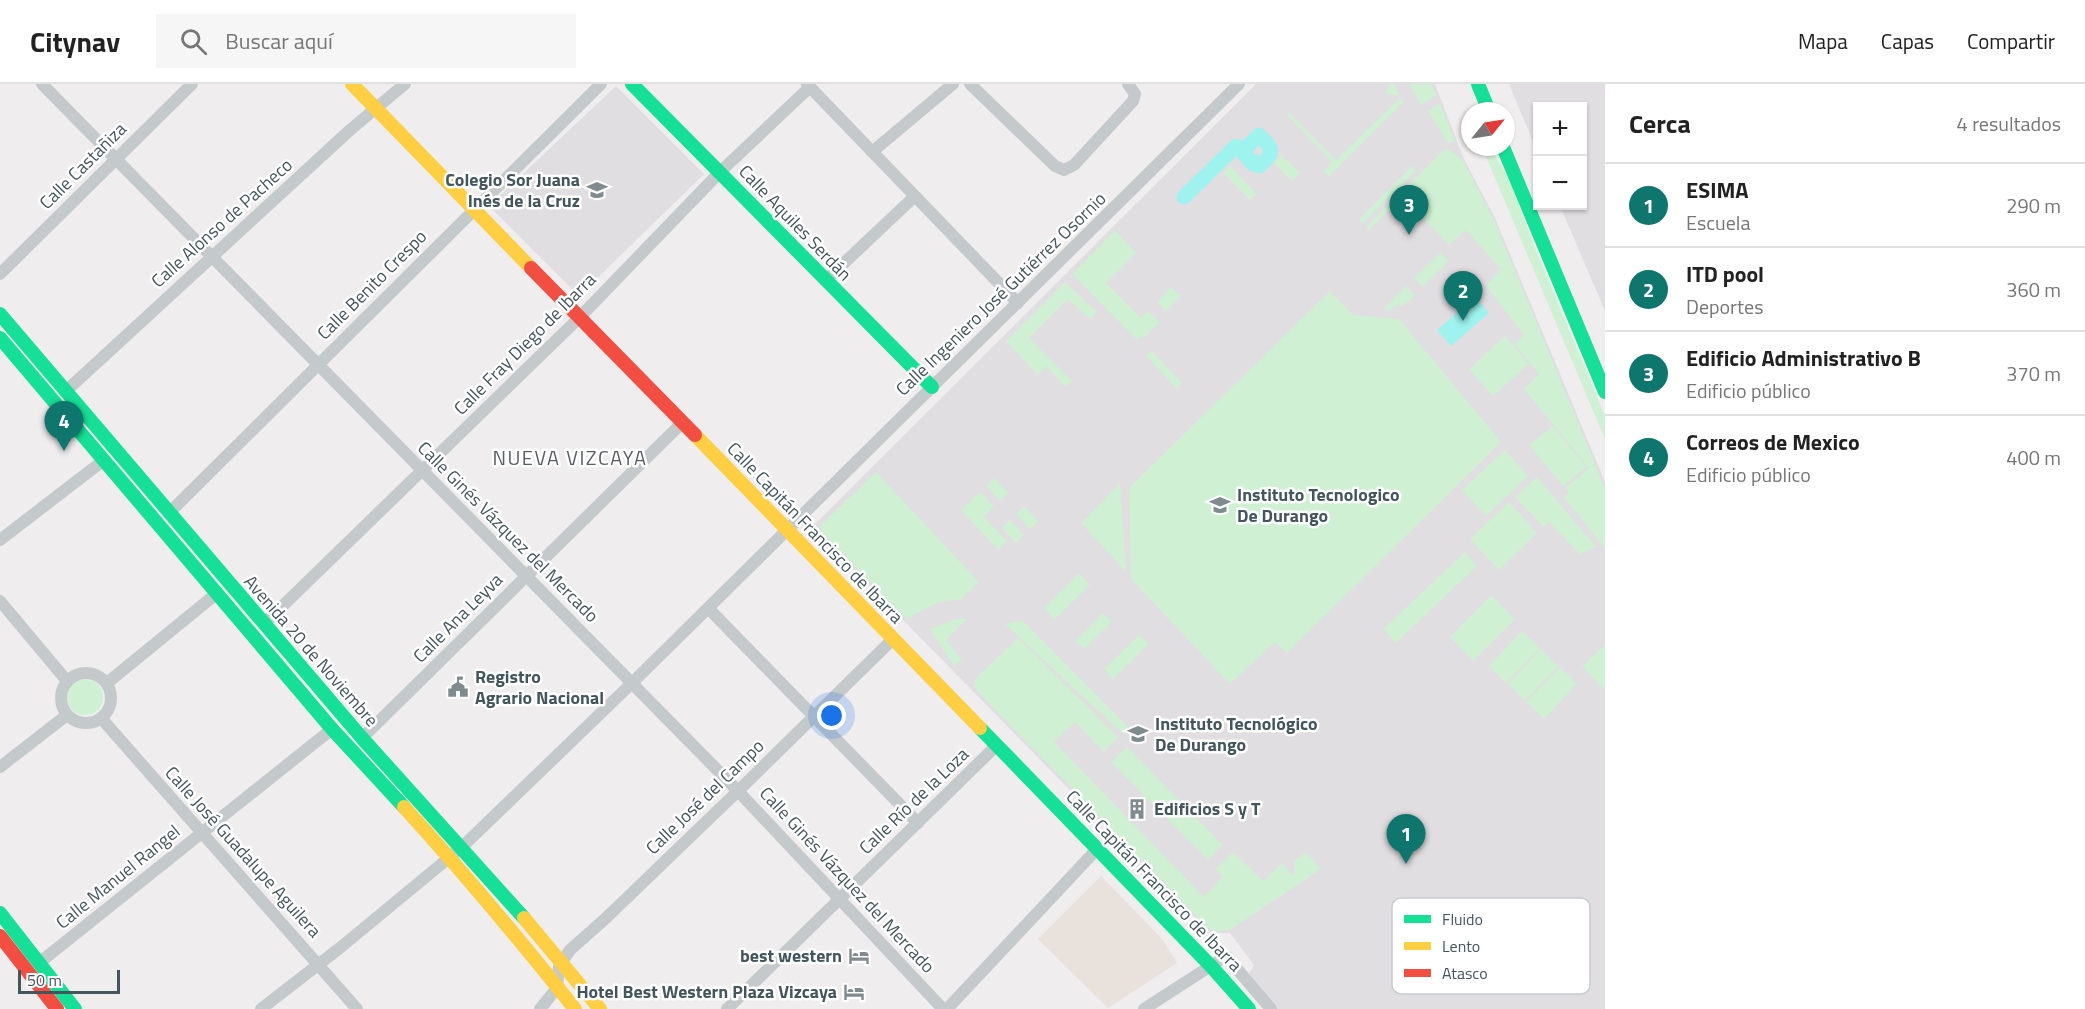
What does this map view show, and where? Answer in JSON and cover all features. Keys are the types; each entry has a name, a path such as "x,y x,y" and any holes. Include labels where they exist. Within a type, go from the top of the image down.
{"main road":[{"name":"Calle Capitán Francisco de Ibarra","path":"352,84 1098,848 1249,1009"},
{"name":"Calle Aquiles Serdán","path":"632,84 721,171 825,281 932,387"},
{"path":"1478,84 1485,102"},
{"path":"1507,156 1605,392"},
{"name":"Avenida 20 de Noviembre","path":"0,314 362,738 462,847 562,961 600,1009"},
{"name":"Avenida 20 de Noviembre","path":"0,338 332,729 450,858 575,1009"},
{"path":"2,921 75,1009"},
{"path":"0,936 57,1009"}],"street":[{"name":"Calle Ginés Vázquez del Mercado","path":"42,84 738,791 945,1009"},
{"name":"Calle Castañiza","path":"0,274 192,84"},
{"name":"Calle Alonso de Pacheco","path":"66,391 405,84"},
{"name":"Calle Benito Crespo","path":"169,513 601,84"},
{"path":"872,152 953,84"},
{"path":"970,84 1055,166 1064,170 1074,165 1133,101 1135,94 1128,84"},
{"name":"Calle Ingeniero José Gutiérrez Osornio","path":"261,1009 319,965 462,847 788,530 1239,84"},
{"name":"Calle Fray Diego de Ibarra","path":"264,624 580,316 721,171 809,85"},
{"path":"809,85 1018,303"},
{"path":"825,281 915,196"},
{"name":"Calle Ana Leyva","path":"362,738 683,422"},
{"path":"0,540 104,460"},
{"path":"106,683 216,594"},
{"path":"0,602 67,681"},
{"path":"708,608 918,824"},
{"name":"Calle José del Campo","path":"562,961 570,950 738,791 893,639"},
{"path":"87,672 101,677 106,683 111,698 101,718 94,722 80,722 67,715 60,698 67,681 80,673 87,672"},
{"path":"0,767 67,715"},
{"name":"Calle José Guadalupe Aguilera","path":"101,718 357,1009"},
{"name":"Calle Manuel Rangel","path":"39,963 332,729"},
{"name":"Calle Río de la Loza","path":"727,1009 997,745"},
{"path":"945,1009 1098,848"},
{"path":"1144,1009 1226,956 1270,1009"},
{"path":"540,1009 557,987 562,961"}],"shaded area":[{"name":"Instituto Tecnologico De Durango","path":"1256,84 1435,84 1461,156 1495,218 1605,482 1605,1009 1277,1009 1248,976 1254,965 1230,933 1210,933 812,527"},
{"path":"1509,84 1605,84 1605,311 1562,210 1587,210 1587,102 1533,102 1533,141"},
{"name":"Colegio Sor Juana Inés de la Cruz","path":"616,86 704,174 579,296 489,206"},
{"path":"1101,876 1163,940 1177,963 1108,1008 1038,939"}],"green space":[{"path":"1390,84 1394,84 1403,103 1329,176 1323,172 1332,162 1287,115 1289,113 1336,160 1399,99 1398,95 1385,93"},
{"path":"1410,84 1432,84 1436,95 1421,105"},
{"path":"1440,103 1455,141 1448,143 1428,111"},
{"path":"1446,148 1462,159 1493,218 1605,488 1605,549 1564,497 1569,492 1566,487 1589,468 1524,389 1539,374 1515,344 1524,335 1486,286 1501,269 1466,230 1449,245 1403,197 1369,230 1366,227"},
{"path":"1282,155 1300,173 1292,181 1274,163"},
{"path":"1486,156 1495,156 1509,178 1535,248 1605,416 1605,439"},
{"path":"1230,166 1257,194 1250,200 1223,173"},
{"path":"1412,166 1416,171 1363,223 1359,219"},
{"path":"1115,230 1136,253 1106,283 1141,318 1148,311 1160,322 1144,338 1141,336 1137,340 1072,274"},
{"path":"1441,252 1449,261 1422,287 1414,278"},
{"path":"1065,282 1097,312 1090,319 1068,299 1029,338 1072,381 1066,387 1046,366 1038,375 1006,341"},
{"path":"1406,286 1415,295 1402,307 1399,304 1390,310 1383,309"},
{"path":"1171,287 1181,296 1166,311 1157,302"},
{"path":"1330,291 1353,315 1399,319 1501,442 1287,653 1275,642 1230,684 1131,579 1129,488"},
{"path":"1505,336 1529,364 1493,396 1469,369"},
{"path":"1151,350 1182,383 1177,389 1146,356"},
{"path":"1553,426 1587,467 1563,486 1529,445"},
{"path":"1505,450 1528,476 1486,516 1462,490"},
{"path":"876,472 979,582 961,599 936,603 906,619 818,528"},
{"path":"1537,477 1596,547 1580,554 1549,522 1544,527 1515,497"},
{"path":"994,478 1008,493 1000,501 986,486"},
{"path":"1120,483 1126,572 1081,523"},
{"path":"980,492 994,506 984,517 1007,541 998,550 961,510"},
{"path":"1509,502 1537,533 1499,570 1470,539"},
{"path":"1024,506 1038,521 1030,529 1016,514"},
{"path":"1010,520 1024,535 1016,543 1002,528"},
{"path":"1465,552 1477,566 1396,643 1383,629"},
{"path":"1079,573 1090,585 1054,620 1044,608"},
{"path":"1491,595 1515,619 1473,661 1450,637"},
{"path":"1103,613 1112,622 1084,649 1075,641"},
{"path":"956,619 967,619 946,640 962,660 954,666 930,629"},
{"path":"1022,620 1129,728 1123,734 1005,624"},
{"path":"1522,631 1540,648 1506,683 1489,666"},
{"path":"1139,635 1149,644 1113,679 1104,669"},
{"path":"1018,638 1118,737 1104,752 1075,722 1054,742 1204,897 1223,877 1216,869 1233,852 1263,881 1283,863 1291,875 1295,874 1294,861 1306,852 1321,869 1228,931 1210,930 976,690 974,680"},
{"path":"1605,645 1605,687 1603,689 1582,666"},
{"path":"1541,649 1558,666 1525,701 1508,684"},
{"path":"1560,667 1577,684 1544,719 1526,702"},
{"path":"85,679 98,684 103,697 98,710 85,715 72,710 67,697 72,684"},
{"path":"1127,747 1223,845 1208,860 1111,762"}],"water":[{"path":"1475,297 1489,313 1451,346 1437,330"}],"waterway":[{"path":"1259,135 1271,151 1259,166 1255,162 1253,164 1242,152 1259,135"},
{"path":"1184,197 1236,146 1242,152"}],"traffic: fast":[{"path":"632,84 932,387"},
{"path":"1478,84 1485,102"},
{"path":"1507,156 1605,392"},
{"path":"0,314 362,738 524,918"},
{"path":"0,338 332,729 404,807"},
{"path":"980,728 1210,965 1249,1009"},
{"path":"0,913 75,1009"}],"traffic: slow":[{"path":"352,84 531,268"},
{"path":"695,435 980,728"},
{"path":"404,807 491,906 575,1009"},
{"path":"524,918 600,1009"}],"traffic: jam":[{"path":"531,268 695,435"},
{"path":"0,936 57,1009"}],"place":[{"name":"Colegio Sor Juana Inés de la Cruz","path":"597,190"},
{"name":"Edificio Administrativo B","path":"1409,235"},
{"name":"ITD pool","path":"1463,321"},
{"name":"Correos de Mexico","path":"64,451"},
{"name":"Instituto Tecnologico De Durango","path":"1220,505"},
{"name":"Registro Agrario Nacional","path":"458,687"},
{"name":"Instituto Tecnológico De Durango","path":"1138,734"},
{"name":"Edificios S y T","path":"1137,809"},
{"name":"ESIMA","path":"1406,864"},
{"name":"best western","path":"859,956"},
{"name":"Hotel Best Western Plaza Vizcaya","path":"854,992"}],"district":[{"name":"NUEVA VIZCAYA","path":"570,458"}]}
